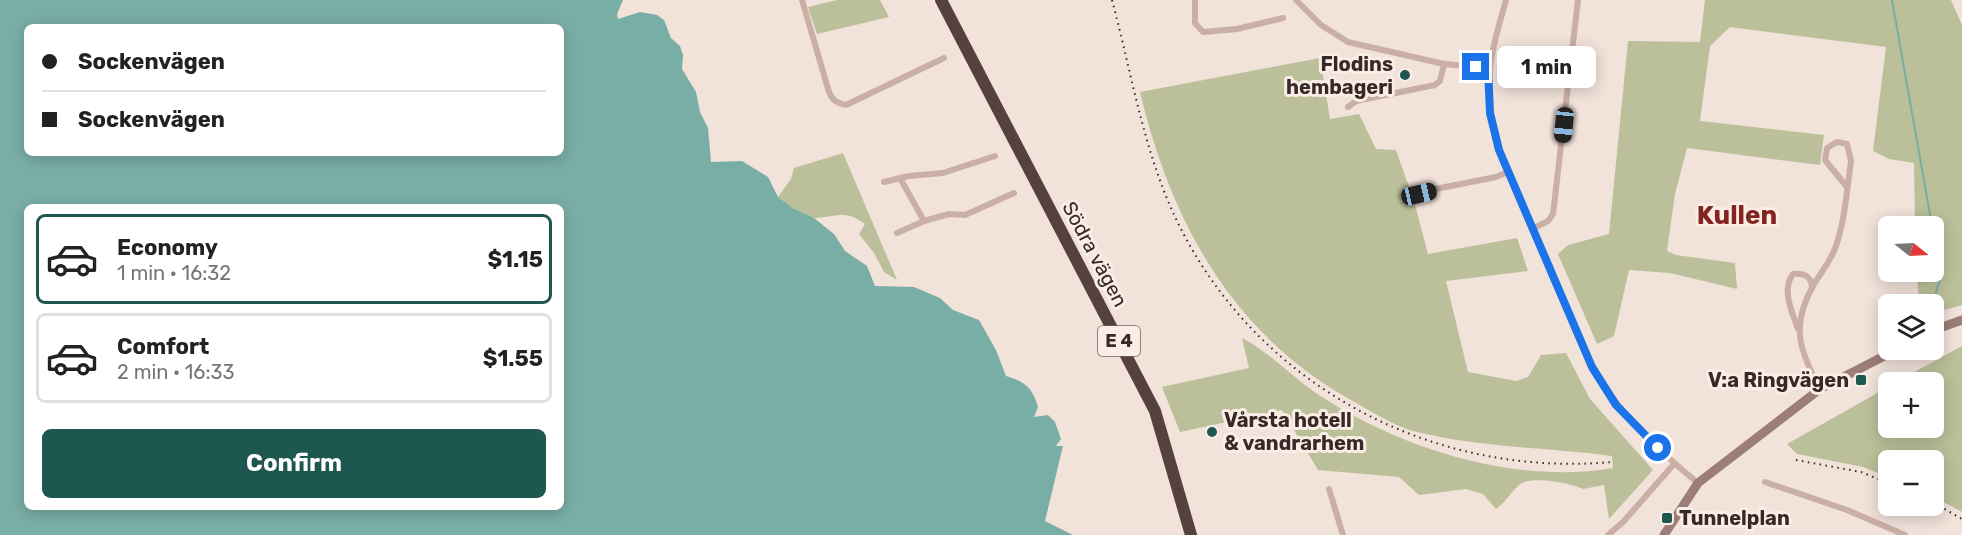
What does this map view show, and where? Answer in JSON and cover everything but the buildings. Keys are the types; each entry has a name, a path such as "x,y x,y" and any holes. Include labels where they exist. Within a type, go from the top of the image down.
{"highway":[{"name":"Södra vägen","path":"941,0 1155,411 1191,535"}],"main road":[{"path":"1944,326 1962,320"},
{"path":"1664,535 1698,483 1820,389 1878,359"}],"street":[{"path":"802,0 829,92 832,100 838,103 846,105 944,58"},
{"path":"1195,0 1195,23 1203,33 1283,18"},
{"path":"1296,0 1322,25 1348,42 1444,64 1488,68"},
{"path":"1506,0 1488,68 1490,113 1499,150 1592,367 1626,416 1674,464 1698,483"},
{"path":"1532,229 1548,221 1553,214 1578,0"},
{"path":"1348,106 1356,101 1435,85 1440,81 1444,64"},
{"path":"1799,333 1800,319 1812,288 1832,257 1837,244 1847,187 1851,150 1847,144 1837,142 1827,148 1825,159 1847,187"},
{"path":"884,182 943,173 995,156"},
{"path":"1410,194 1496,177 1508,172"},
{"path":"900,178 924,221"},
{"path":"897,233 924,221 949,214 964,215 1014,192"},
{"path":"1812,288 1810,279 1806,275 1793,274 1786,290 1806,363 1820,389"},
{"path":"1608,535 1674,464"},
{"path":"1765,482 1847,510 1905,535"},
{"path":"1329,489 1343,535"},
{"path":"1615,529 1620,535"}],"green space":[{"path":"837,0 880,0 889,17 817,34 808,7"},
{"path":"1705,0 1951,0 1962,25 1962,305 1944,310 1944,294 1919,294 1917,282 1944,282 1944,216 1915,216 1914,163 1889,159 1873,151 1886,47 1730,27 1710,46 1700,121 1824,135 1820,165 1687,148 1675,194 1667,251 1676,255 1735,263 1737,289 1670,273 1629,270 1614,336 1597,344 1558,254 1568,245 1609,234 1628,41 1700,42"},
{"path":"1320,58 1330,119 1359,114 1376,149 1396,150 1414,201 1428,254 1517,238 1528,271 1446,281 1468,372 1516,381 1528,377 1541,355 1566,353 1590,399 1653,470 1609,519 1604,485 1583,489 1551,481 1524,482 1496,509 1483,494 1466,489 1419,495 1399,477 1318,470 1282,410 1180,432 1162,387 1249,368 1242,338 1263,351 1322,397 1354,416 1424,447 1500,467 1576,472 1613,468 1612,456 1463,441 1413,431 1391,422 1313,376 1275,345 1242,310 1214,272 1190,231 1170,187 1153,140 1140,92"},
{"path":"843,153 897,280 884,272 874,253 859,234 865,224 858,219 846,215 815,218 806,216 778,197 791,179 794,168"},
{"path":"1962,346 1962,512 1944,502 1944,450 1878,450 1878,473 1863,467 1797,454 1787,444 1878,393 1878,438 1944,438 1944,372 1914,372 1936,360 1944,360 1944,356"}],"water":[{"path":"0,0 623,0 617,14 618,19 640,12 657,15 664,20 671,38 680,46 683,55 682,69 696,92 700,112 708,128 711,162 742,161 768,177 778,197 794,209 814,218 834,234 845,251 867,266 875,286 914,287 940,298 953,310 979,320 996,350 1006,376 1023,383 1033,395 1038,407 1034,417 1048,415 1055,422 1061,439 1056,446 1063,446 1045,521 1073,535 0,535"}],"waterway":[{"path":"1892,0 1930,216"},
{"path":"1935,294 1939,282"}],"railway":[{"path":"1112,0 1143,127 1168,201 1201,263 1242,318 1291,365 1347,404 1408,433 1474,453 1542,463 1612,462"},
{"path":"1796,460 1861,472 1878,479"},
{"path":"1944,509 1962,519"}],"place":[{"name":"Flodins hembageri","path":"1405,75"},
{"name":"V:a Ringvägen","path":"1861,380"},
{"name":"Vårsta hotell & vandrarhem","path":"1212,432"},
{"name":"Tunnelplan","path":"1667,518"}],"district":[{"name":"Kullen","path":"1737,215"}],"route":[{"path":"1476,67 1488,68 1490,113 1499,150 1592,367 1616,405 1658,448"}]}
